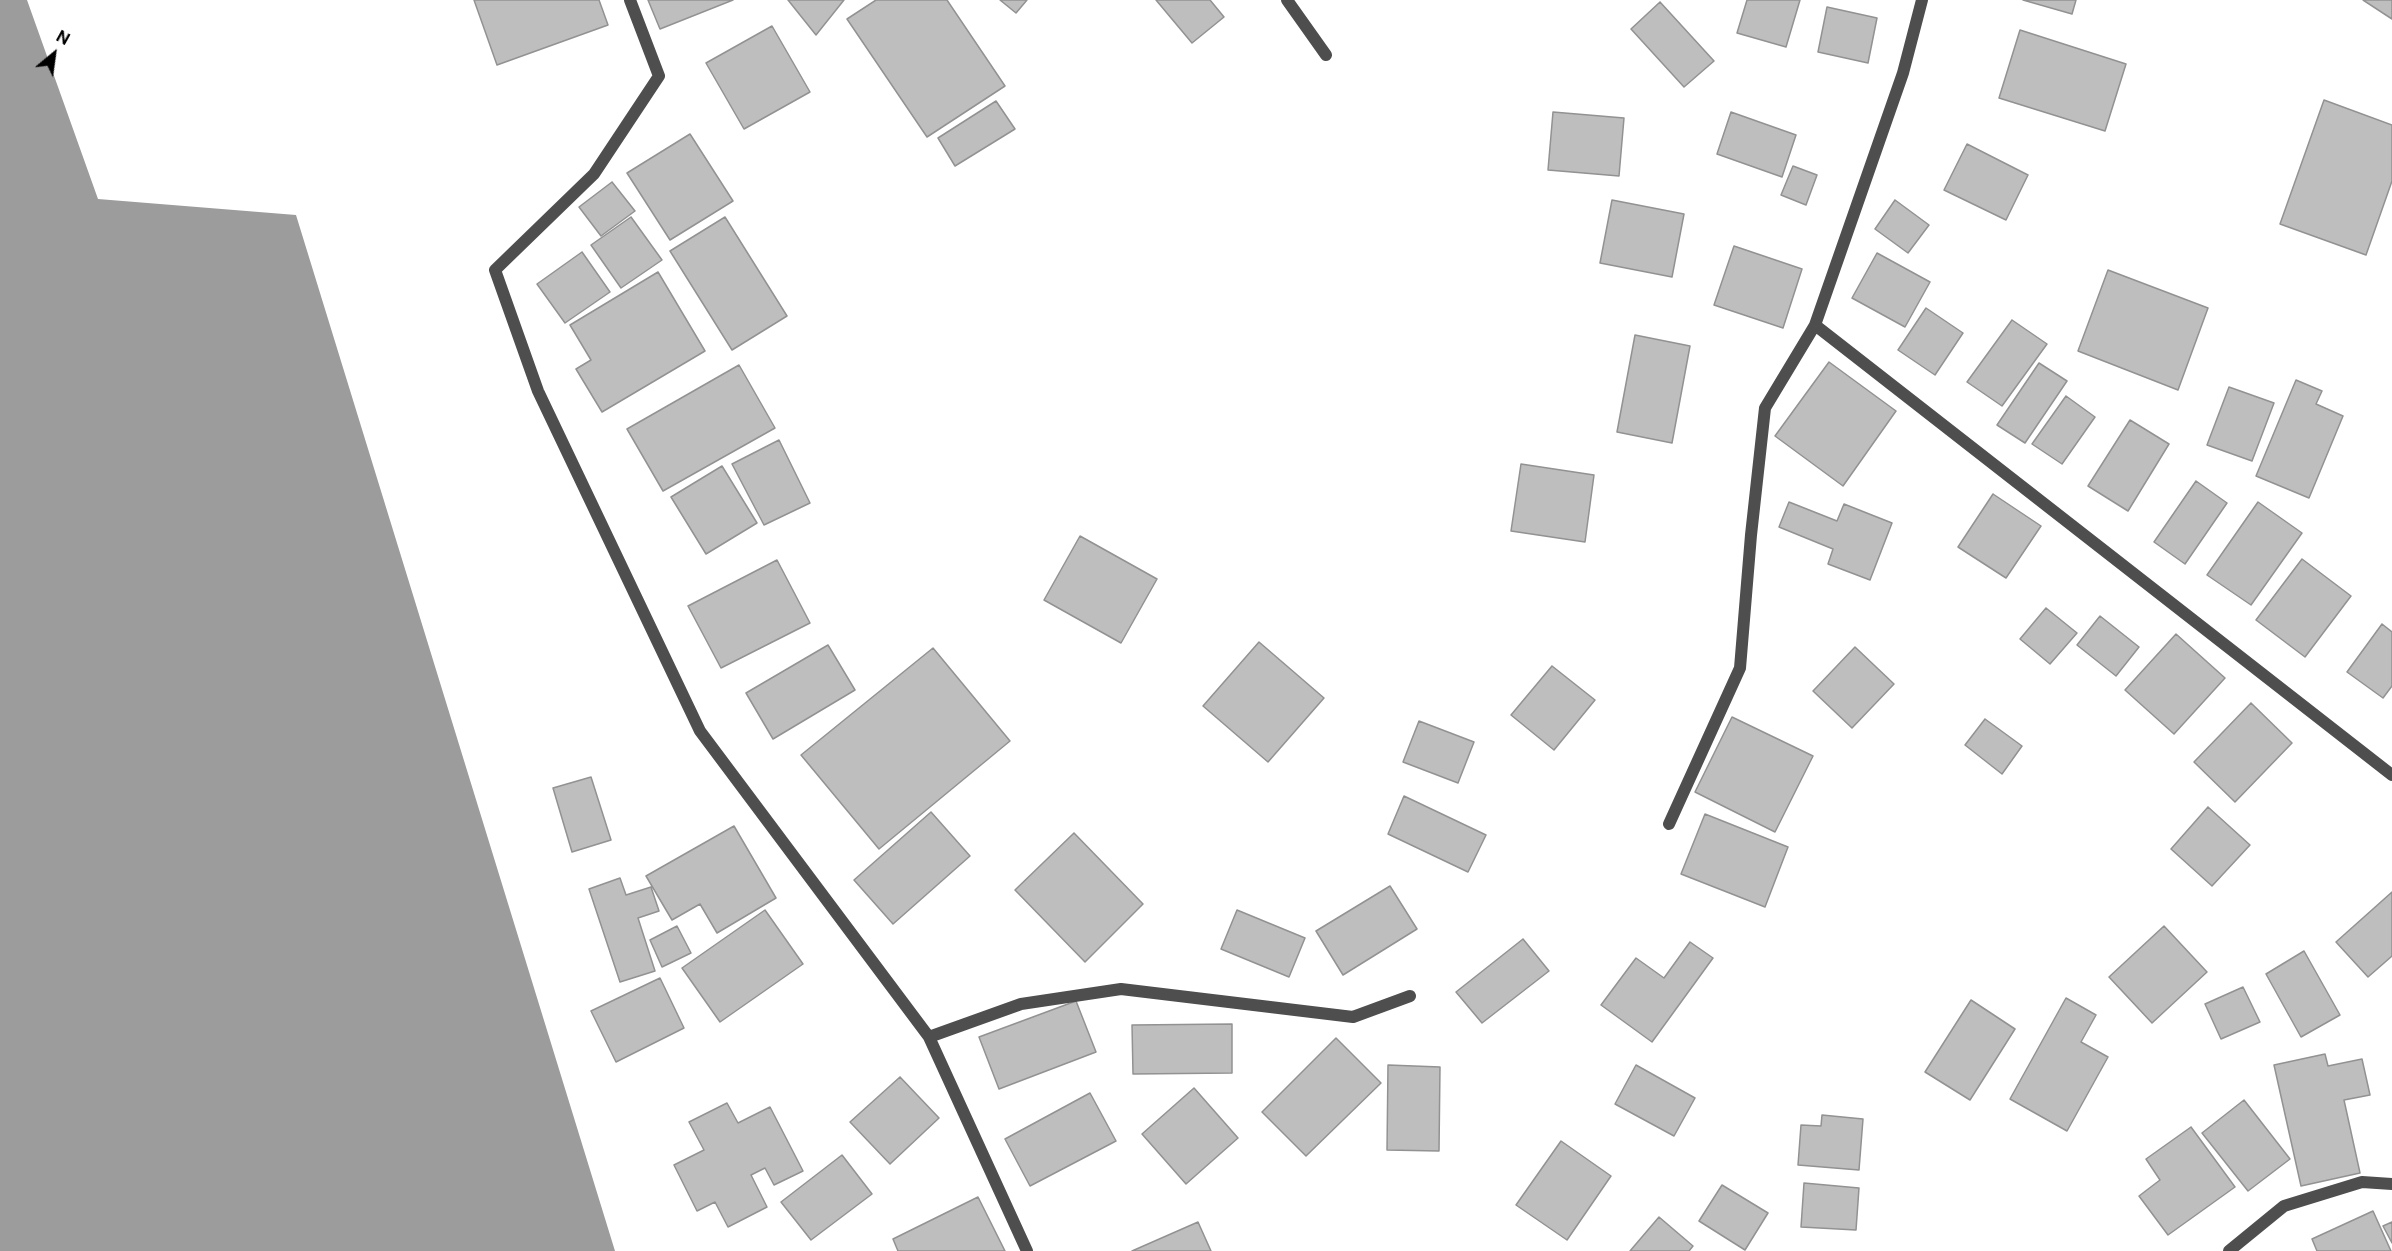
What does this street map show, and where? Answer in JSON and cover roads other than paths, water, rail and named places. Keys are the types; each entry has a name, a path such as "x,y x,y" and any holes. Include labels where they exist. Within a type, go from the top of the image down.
{"street":[{"path":"630,0 659,76 594,174 495,270 538,391 700,731 929,1037 1027,1251"},
{"path":"1287,0 1326,55"},
{"path":"1669,824 1740,668 1765,408 1815,326 1903,73 1922,0"},
{"path":"1815,326 2392,775"},
{"path":"929,1037 1022,1004 1121,989 1353,1017 1410,996"},
{"path":"2229,1251 2284,1206 2362,1182 2392,1184"}]}
